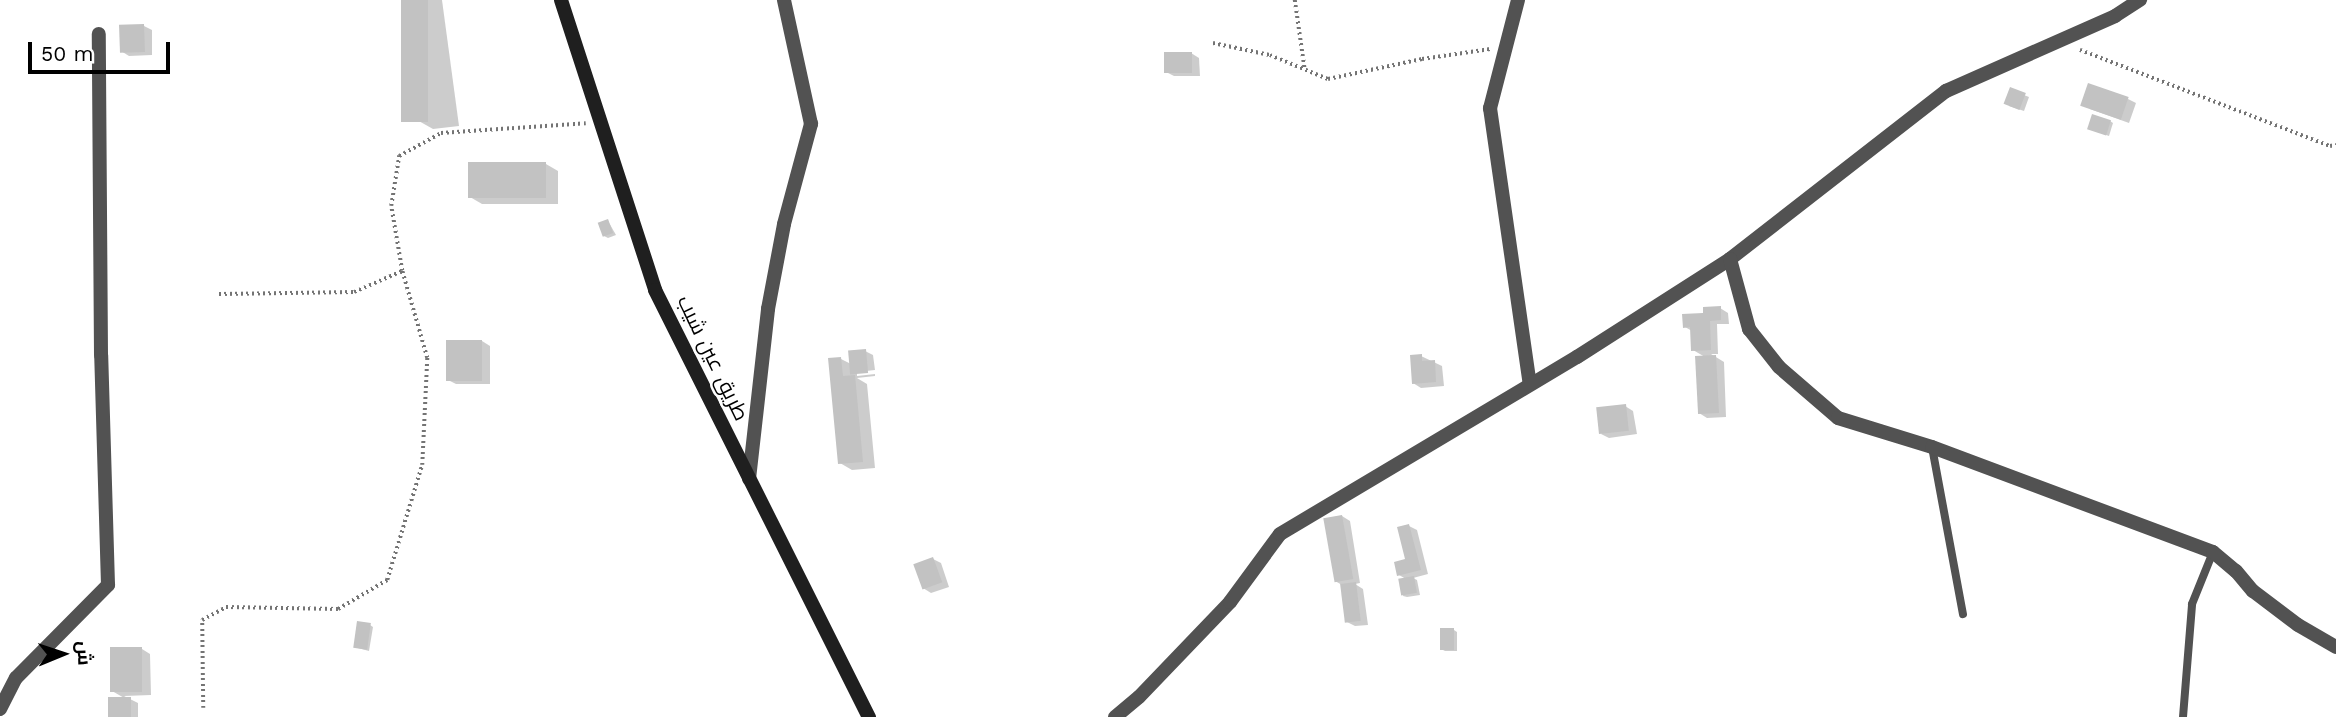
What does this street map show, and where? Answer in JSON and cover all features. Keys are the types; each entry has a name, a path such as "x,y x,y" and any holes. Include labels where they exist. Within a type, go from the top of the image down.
{"main road":[{"name":"طريق عين شيب","path":"561,0 655,290 869,717"}],"street":[{"path":"749,479 768,309 784,224 811,124 784,0"},
{"path":"1518,0 1490,108 1530,384"},
{"path":"1115,717 1139,697 1230,602 1280,534 1730,260 1946,91 2060,42 2115,16 2140,0"},
{"path":"0,709 16,678 108,585 101,355 99,34"},
{"path":"1730,260 1749,329 1779,367 1805,393 1838,418 1932,447 2213,552 2236,570 2253,592 2298,625 2336,647"}],"lane":[{"path":"1932,447 1963,614"},
{"path":"2183,717 2192,604 2213,552"}],"path":[{"path":"1295,0 1305,71"},
{"path":"2060,42 2330,146 2336,145"},
{"path":"1213,43 1270,55 1328,79 1422,59 1506,46"},
{"path":"204,708 202,620 226,607 338,609 387,580 422,465 427,358 402,271 391,206 399,156 442,133 600,122"},
{"path":"219,294 354,292 402,271"}],"building":[{"path":"401,0 428,0 428,122 401,122"},
{"path":"144,24 145,52 120,53 119,25"},
{"path":"1164,52 1192,52 1192,73 1164,73"},
{"path":"2088,83 2129,97 2121,120 2080,106"},
{"path":"2010,87 2026,93 2019,110 2004,104"},
{"path":"2092,114 2111,120 2106,135 2087,129"},
{"path":"468,162 546,162 546,198 468,198"},
{"path":"608,219 613,233 603,237 598,223"},
{"path":"1721,306 1721,320 1710,321 1711,350 1691,351 1690,327 1683,328 1682,314 1703,313 1703,307"},
{"path":"446,340 482,340 482,381 446,381"},
{"path":"866,349 868,373 850,374 848,351"},
{"path":"1422,354 1422,361 1435,360 1436,382 1412,384 1410,355"},
{"path":"1716,355 1719,413 1698,414 1695,356"},
{"path":"841,357 843,376 855,375 863,462 838,464 828,358"},
{"path":"1626,404 1629,431 1599,434 1596,407"},
{"path":"1342,515 1353,579 1335,582 1323,518"},
{"path":"1409,524 1421,570 1397,576 1394,562 1405,559 1397,527"},
{"path":"933,557 942,582 923,590 913,564"},
{"path":"1414,576 1417,593 1401,596 1398,579"},
{"path":"1356,582 1361,621 1345,623 1340,584"},
{"path":"357,621 371,623 367,650 353,648"},
{"path":"1440,628 1454,628 1454,650 1440,650"},
{"path":"110,647 142,647 142,692 110,692"},
{"path":"108,697 131,697 131,717 108,717"}]}
